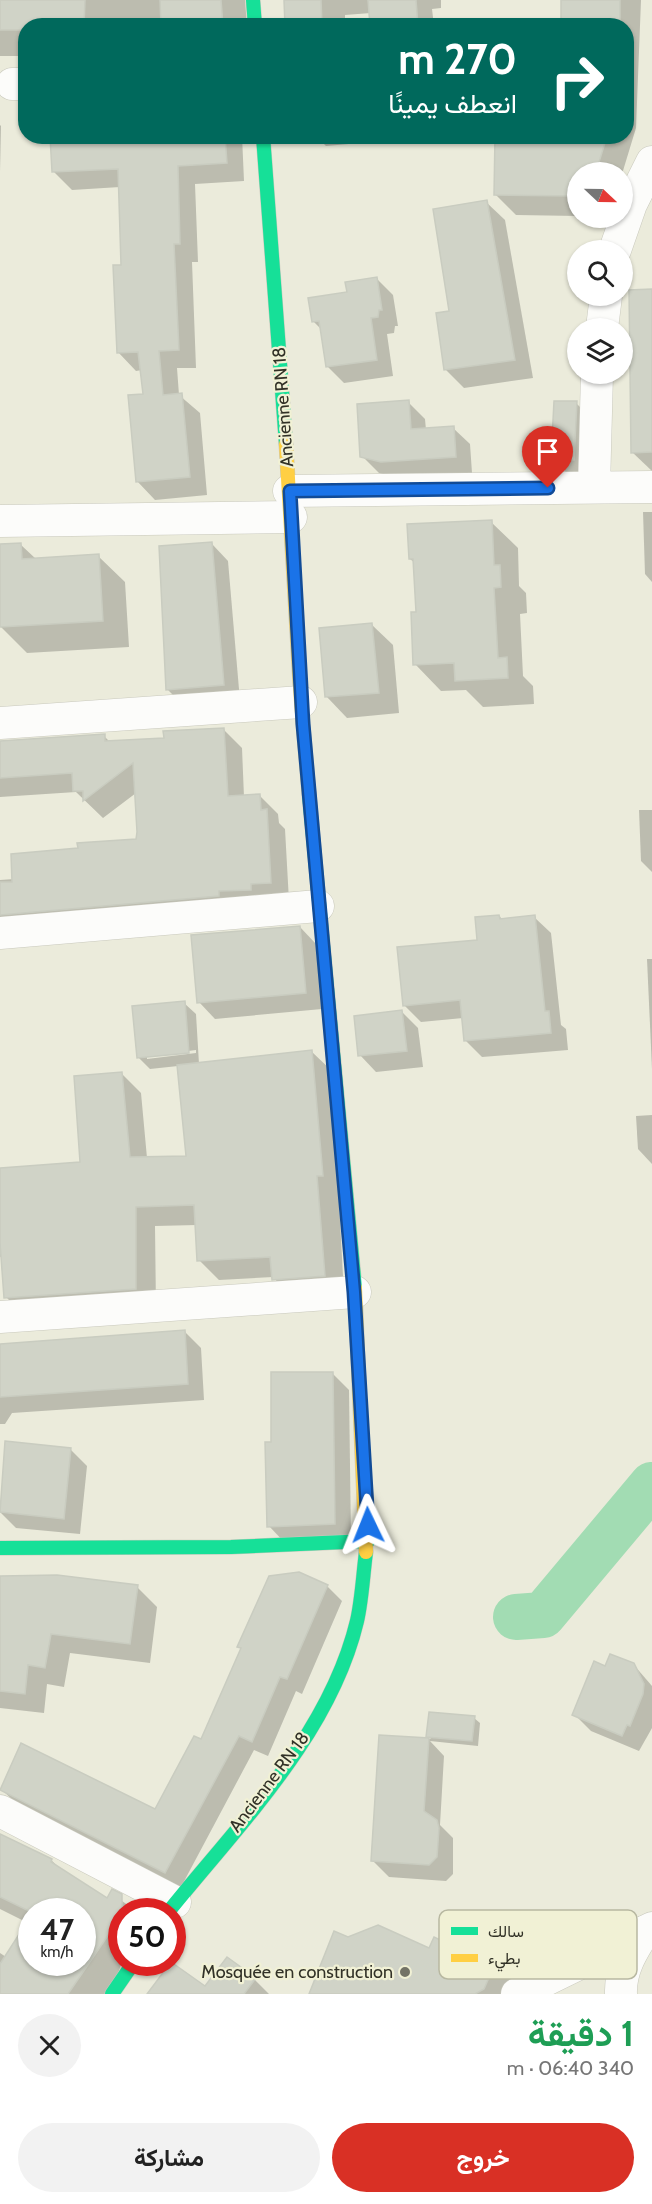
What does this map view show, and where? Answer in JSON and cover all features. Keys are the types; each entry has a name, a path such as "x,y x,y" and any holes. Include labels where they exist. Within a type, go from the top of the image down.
{"main road":[{"path":"252,0 254,18"},
{"name":"Ancienne RN 18","path":"179,1898 297,1752 334,1684 357,1621 368,1541 354,1292 342,1132 318,906 301,702 290,504 264,144"},
{"path":"0,1548 231,1547 368,1541"},
{"path":"112,1994 124,1976"}],"street":[{"path":"618,240 631,204 652,162"},
{"path":"594,488 597,384"},
{"path":"0,521 594,488 652,487"},
{"path":"0,723 301,702"},
{"path":"0,933 318,906"},
{"path":"0,1317 354,1292"},
{"path":"0,1811 156,1898"},
{"path":"637,1944 648,1930"},
{"path":"517,1994 548,1979"},
{"path":"621,1994 623,1979"}],"building":[{"path":"0,0 85,0 84,18 18,18 18,30 0,30"},
{"path":"160,0 221,0 222,18 161,18"},
{"path":"284,0 321,0 322,18 285,18"},
{"path":"368,0 416,0 417,18 369,18"},
{"path":"561,0 620,0 620,18 561,18"},
{"path":"50,144 226,144 227,163 178,166 180,244 174,244 179,350 159,351 163,395 182,393 190,477 136,482 128,395 143,394 138,352 117,353 113,265 121,265 118,169 52,172"},
{"path":"495,144 605,144 599,162 567,162 567,196 494,195"},
{"path":"487,200 515,360 444,370 436,313 449,311 433,209"},
{"path":"377,277 382,310 379,310 378,317 371,318 377,360 326,367 319,321 312,322 308,298 347,292 345,282"},
{"path":"652,289 652,452 631,453 630,384 633,384 633,318 629,318 629,306 633,306 633,290"},
{"path":"409,400 411,429 454,426 456,457 381,462 360,457 357,404"},
{"path":"554,401 577,401 574,460 551,459"},
{"path":"492,520 494,565 500,565 501,587 494,588 498,658 507,657 508,678 455,681 454,663 413,665 411,612 416,612 413,559 409,559 407,524"},
{"path":"212,542 224,685 166,690 159,546"},
{"path":"21,543 22,559 99,554 103,621 0,627 0,544"},
{"path":"372,623 379,693 325,697 319,628"},
{"path":"224,728 228,796 260,794 261,810 267,809 271,883 251,884 251,890 219,891 219,896 0,915 0,882 12,882 11,854 78,848 77,843 136,839 137,832 133,763 83,801 83,791 73,791 72,773 0,778 0,741 105,734 105,741 164,738 163,731"},
{"path":"499,915 500,919 535,915 545,1011 549,1011 551,1033 464,1041 460,1000 403,1006 397,947 477,940 475,917"},
{"path":"300,926 306,993 197,1003 191,935"},
{"path":"185,1001 189,1053 137,1058 132,1006"},
{"path":"402,1010 407,1051 358,1056 354,1016"},
{"path":"312,1050 323,1176 317,1176 325,1276 272,1280 270,1257 197,1261 194,1205 136,1207 136,1289 4,1298 0,1243 0,1168 80,1162 74,1076 122,1072 130,1157 186,1156 177,1065"},
{"path":"185,1330 188,1384 0,1397 0,1344"},
{"path":"271,1372 333,1372 335,1524 267,1527 265,1442 271,1442"},
{"path":"5,1441 71,1448 64,1519 0,1512"},
{"path":"299,1572 328,1585 287,1679 280,1677 252,1742 239,1736 165,1873 0,1790 21,1743 155,1809 194,1736 201,1739 241,1648 237,1647 269,1576"},
{"path":"57,1575 138,1585 130,1644 51,1634 45,1668 28,1665 25,1694 0,1691 0,1576"},
{"path":"610,1654 634,1663 644,1684 643,1694 630,1726 627,1725 622,1736 572,1715 594,1661 605,1666"},
{"path":"429,1712 475,1716 472,1741 426,1737"},
{"path":"379,1735 429,1738 424,1811 437,1820 439,1828 437,1857 429,1865 371,1861"},
{"path":"0,1834 52,1859 51,1862 107,1898 112,1889 122,1894 122,1898 108,1898 108,1935 96,1953 96,1898 18,1898 18,1906 0,1897"},
{"name":"Mosquée en construction","path":"378,1925 429,1948 434,1937 439,1939 439,1979 488,1979 484,1989 475,1994 309,1994 334,1931 348,1937"},
{"path":"18,1936 18,1976 80,1976 68,1994 0,1994 0,1964"},
{"path":"227,1957 256,1978 244,1994 147,1994 160,1976 186,1976 186,1973 205,1986"}],"waterway":[{"path":"516,1617 543,1615 652,1485"}],"traffic: fast":[{"path":"253,0 254,18"},
{"path":"264,144 286,444"},
{"path":"309,794 355,1288"},
{"path":"0,1548 231,1547 368,1541"},
{"path":"180,1898 280,1775 326,1702 344,1662 357,1621 366,1552"},
{"path":"112,1994 124,1976"}],"traffic: slow":[{"path":"286,444 301,702 309,794"},
{"path":"355,1288 366,1552"}],"place":[{"name":"Mosquée en construction","path":"405,1972"}],"route":[{"path":"368,1525 342,1132 318,906 301,702 290,491 548,488"}]}
